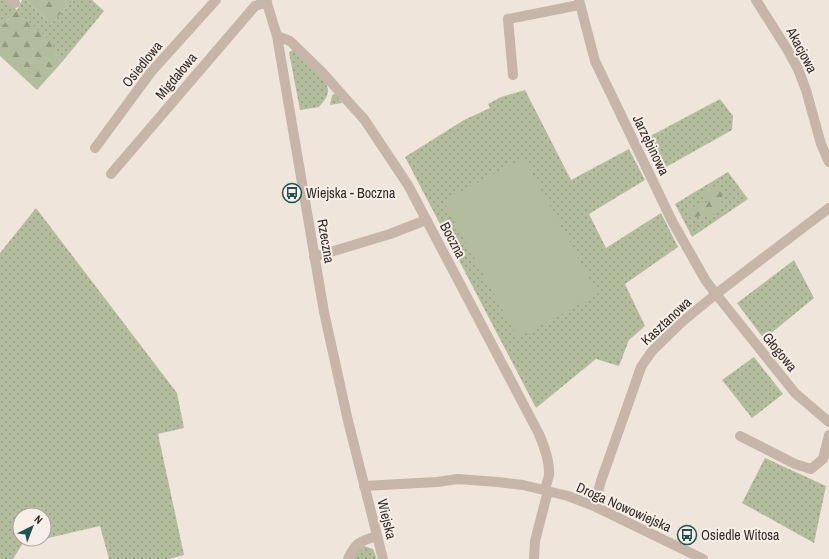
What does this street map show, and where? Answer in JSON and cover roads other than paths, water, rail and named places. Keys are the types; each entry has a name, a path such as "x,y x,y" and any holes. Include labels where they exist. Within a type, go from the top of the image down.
{"street":[{"name":"Osiedlowa","path":"95,148 152,72 216,0"},
{"name":"Akacjowa","path":"756,0 788,49 798,70 806,90 820,144 829,162"},
{"name":"Rzeczna","path":"267,1 278,36 324,312 364,486"},
{"name":"Migdałowa","path":"111,174 255,6 267,1"},
{"path":"513,75 508,19 579,2"},
{"name":"Jarzębinowa","path":"579,2 595,61 620,115 673,222 706,281 716,294"},
{"name":"Boczna","path":"278,36 290,40 303,52 364,119 408,185 539,434 544,447 549,474 535,541 534,559"},
{"name":"Kasztanowa","path":"594,506 601,481 641,367 652,351 664,338 716,294 829,208"},
{"path":"314,256 390,234 426,220"},
{"name":"Głogowa","path":"716,294 795,392 829,422"},
{"path":"740,436 795,464 811,468 823,459 829,435"},
{"name":"Droga Nowowiejska","path":"364,486 436,482 458,479 498,482 546,490 594,506 703,559"},
{"name":"Wiejska","path":"364,486 383,559"},
{"path":"348,559 353,547 364,539 376,536"}],"place":[{"name":"Wiejska - Boczna","path":"292,193"},
{"name":"Osiedle Witosa","path":"687,535"}]}
